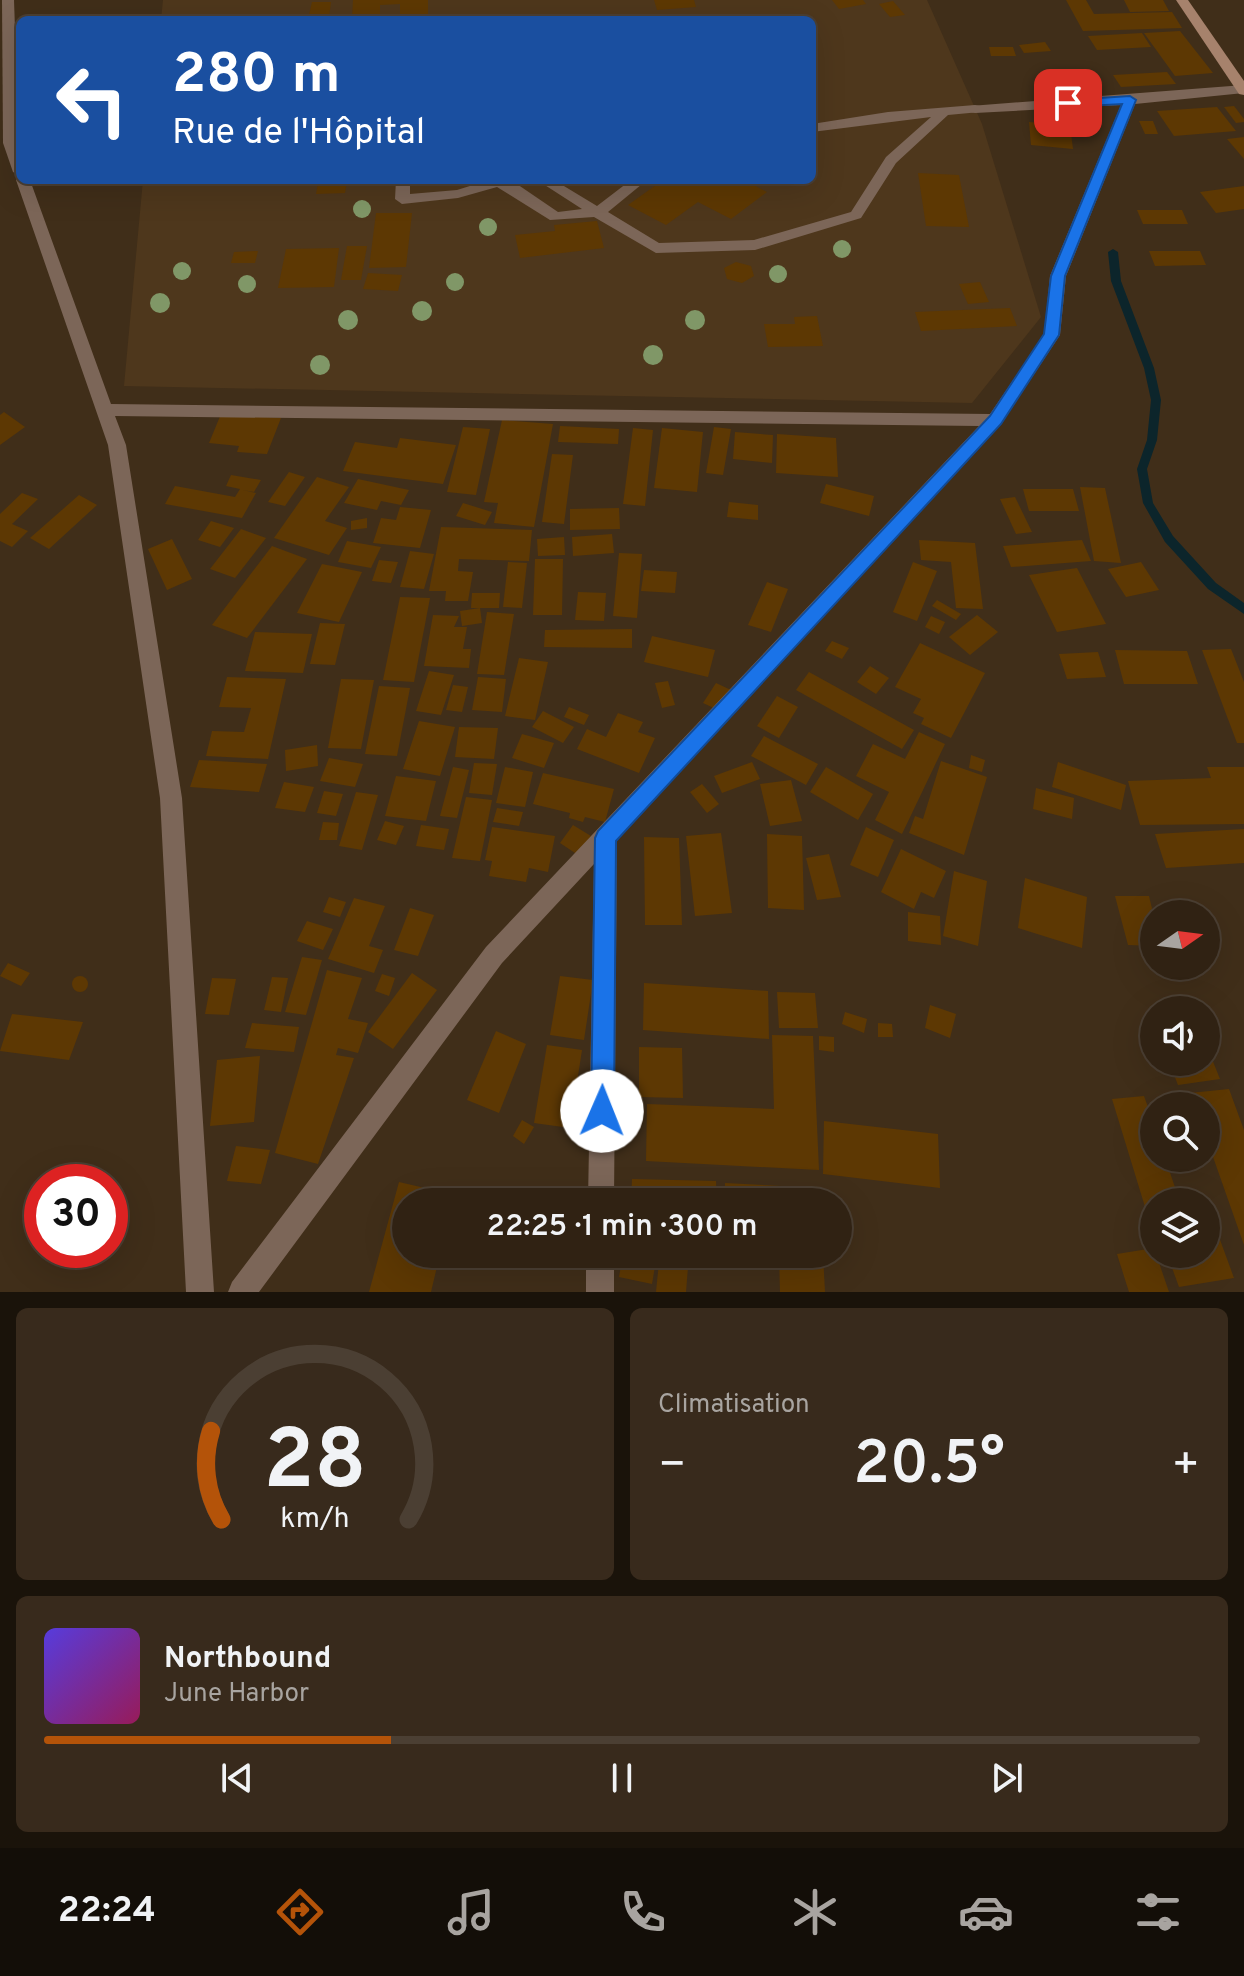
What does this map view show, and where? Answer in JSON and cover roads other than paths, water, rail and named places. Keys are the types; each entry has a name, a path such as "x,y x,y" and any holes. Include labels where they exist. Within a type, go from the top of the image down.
{"main road":[{"path":"1182,0 1243,89"}],"street":[{"path":"8,0 10,143 16,160"},
{"path":"816,127 888,116 1243,89"},
{"path":"242,1292 494,955 995,420 1052,335 1058,276 1130,100"},
{"path":"551,184 656,248 755,245 856,215 891,160 945,111"},
{"path":"816,115 888,116"},
{"path":"24,184 117,445 171,798 200,1292"},
{"path":"403,184 402,199 458,194 492,184"},
{"path":"506,184 555,217 599,212 635,184"},
{"path":"104,410 995,420"},
{"path":"601,1188 606,838"},
{"path":"600,1268 600,1292"}],"waterway":[{"path":"1113,252 1116,281 1149,368 1156,400 1152,440 1142,469 1148,503 1169,539 1212,586 1244,609"}]}
